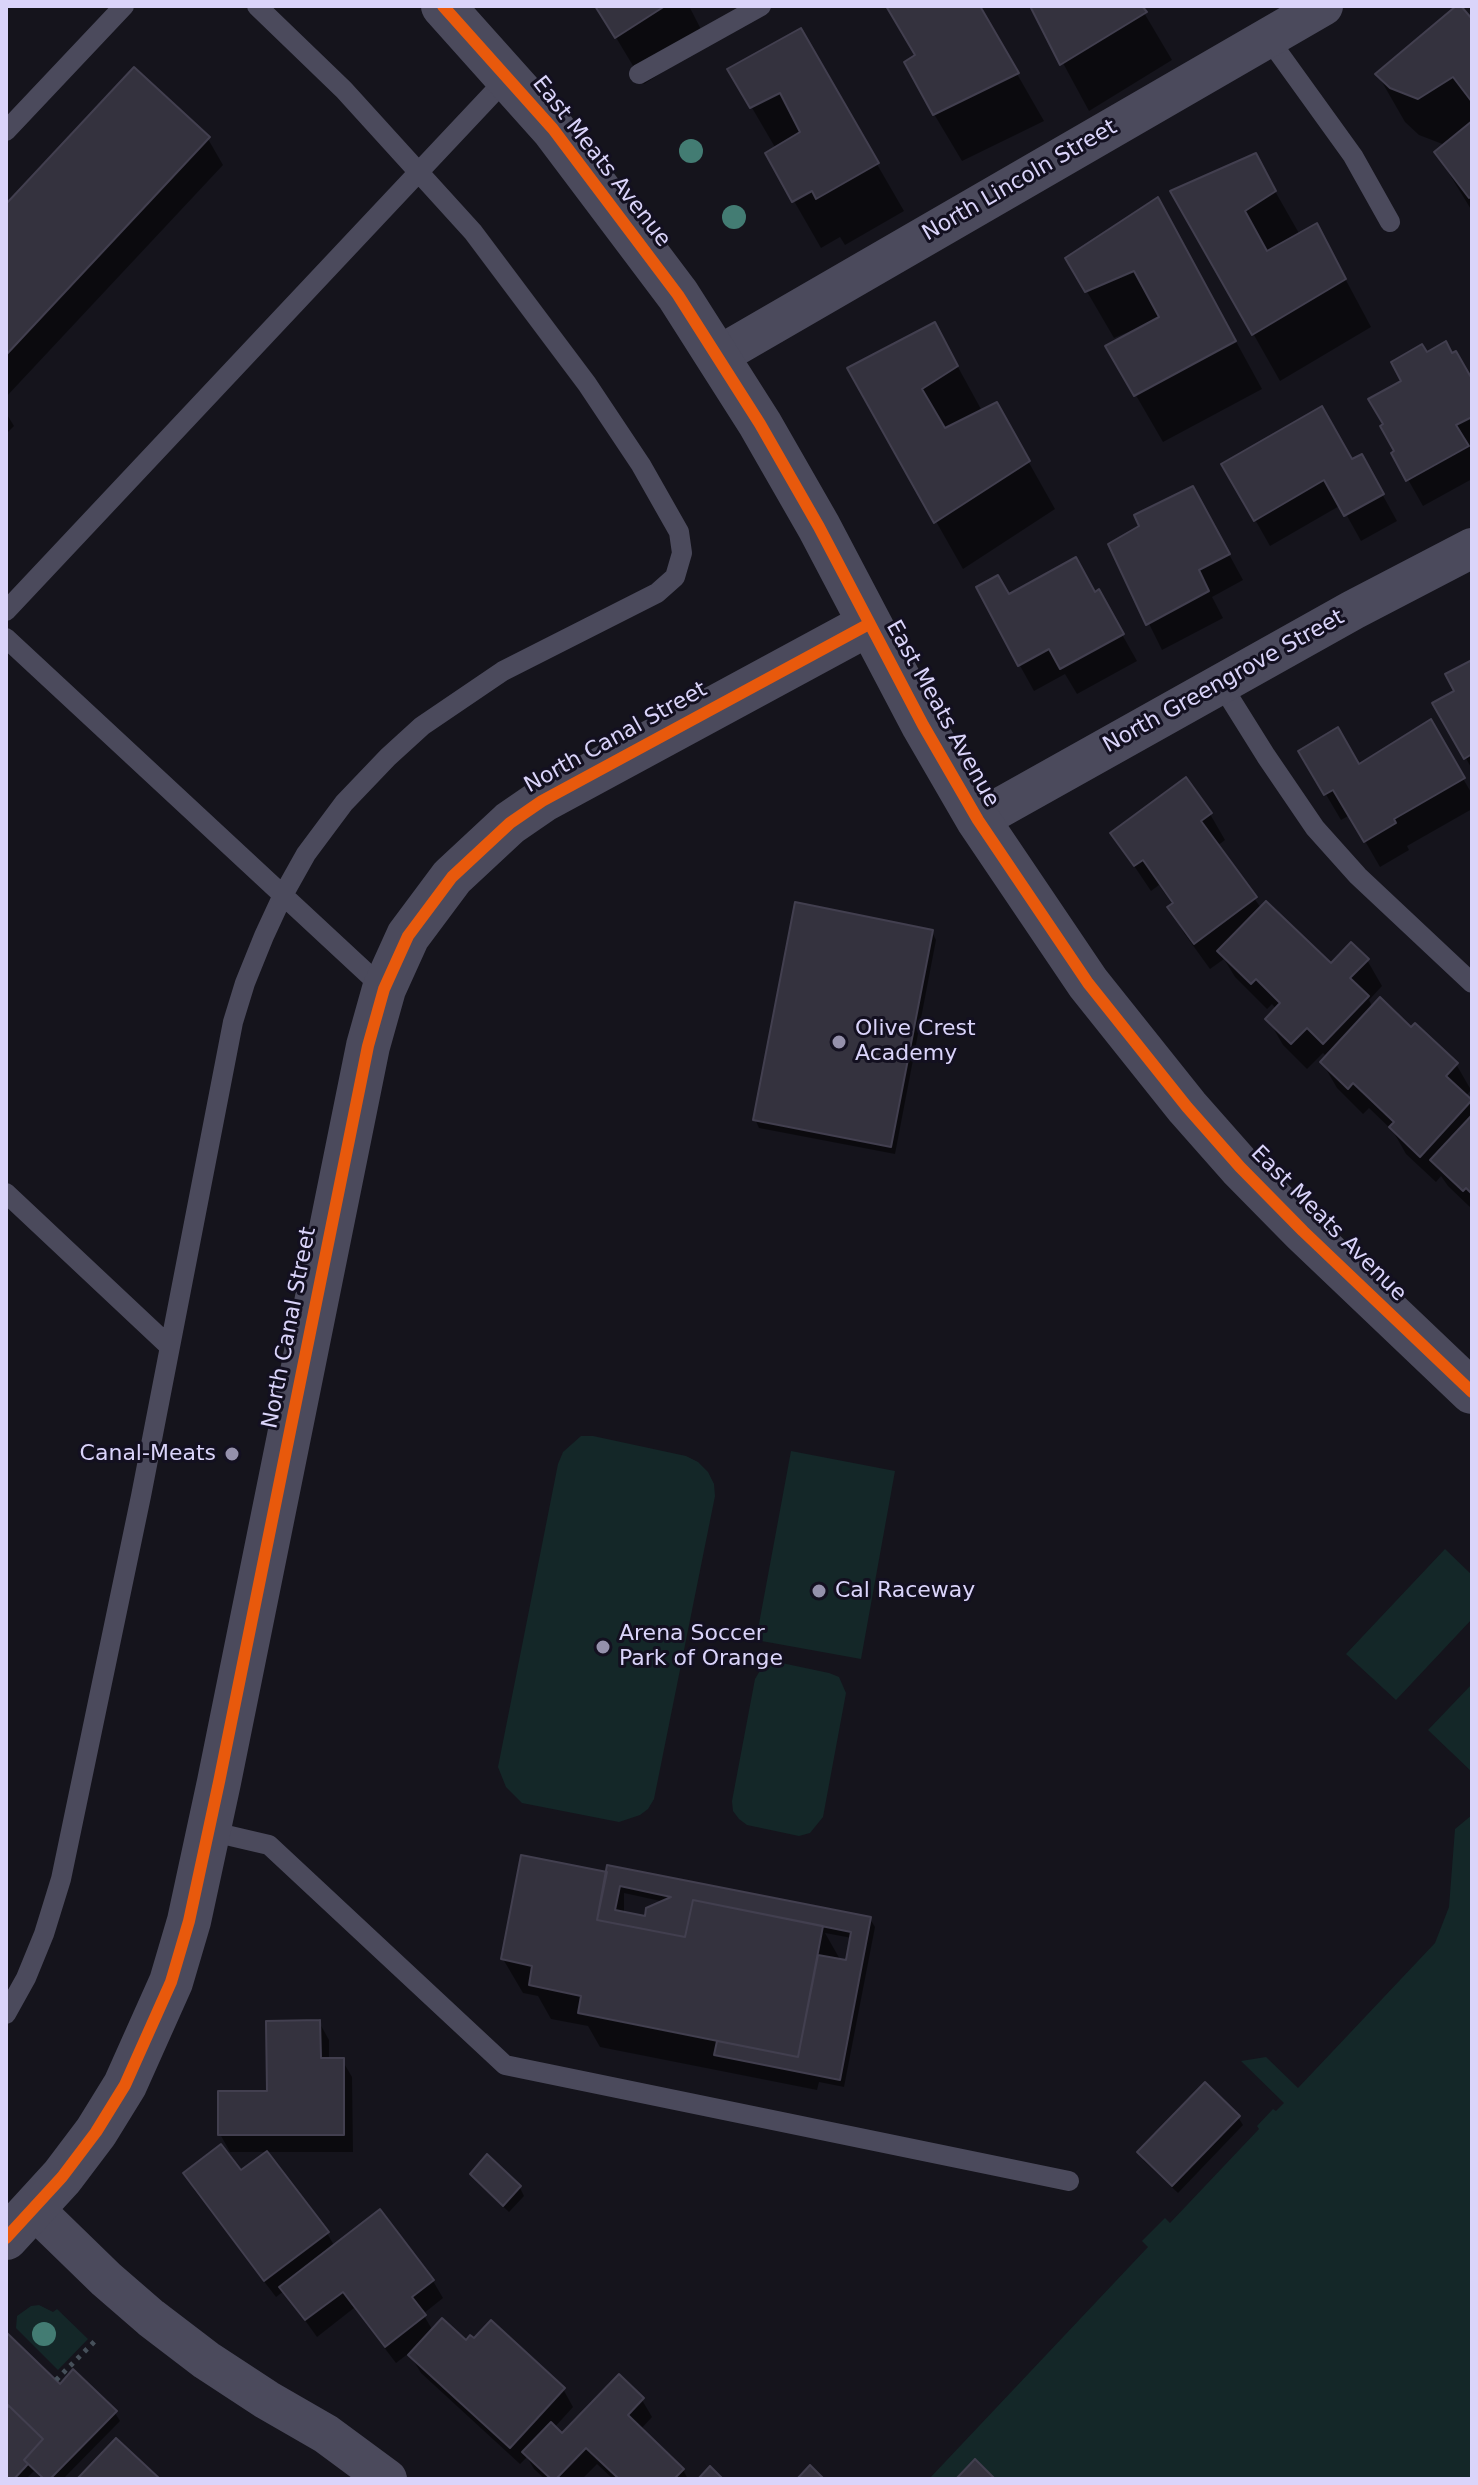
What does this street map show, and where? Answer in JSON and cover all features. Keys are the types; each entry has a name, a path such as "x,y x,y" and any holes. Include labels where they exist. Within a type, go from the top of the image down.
{"street":[{"name":"East Meats Avenue","path":"443,6 509,76 596,183 678,295 718,356 819,527 978,820 1088,983 1187,1107 1303,1231 1472,1392"},
{"name":"North Lincoln Street","path":"718,356 1323,6"},
{"name":"North Greengrove Street","path":"978,820 1472,548"},
{"name":"North Canal Street","path":"20,2224 62,2177 96,2132 125,2085 151,2033 171,1982 189,1921 209,1831 368,1046 384,989 408,936 452,877 510,823 589,775 869,624"},
{"path":"20,2224 117,2289 206,2360 326,2434 387,2479"}],"lane":[{"path":"6,131 124,6"},
{"path":"6,2014 26,1978 44,1934 61,1879 233,1022 245,983 283,895 306,854 344,803 422,726 503,671 657,593 675,577 680,567 682,543 679,532 641,465 530,307 473,232 419,170 344,90 257,6"},
{"path":"639,74 761,6"},
{"path":"1268,38 1353,156 1390,222"},
{"path":"6,611 509,76"},
{"path":"6,638 384,989"},
{"path":"1221,684 1315,828 1358,876 1472,983"},
{"path":"6,1193 170,1347"},
{"path":"209,1831 269,1845 505,2065 1069,2181"}],"path":[{"path":"56,2380 96,2340"}],"green space":[{"name":"Arena Soccer Park of Orange","path":"581,1436 686,1456 708,1472 714,1484 715,1496 654,1799 640,1815 619,1822 522,1803 506,1787 498,1767 558,1464 563,1452"},
{"name":"Cal Raceway","path":"791,1451 895,1471 861,1659 756,1640"},
{"path":"1445,1549 1472,1575 1472,1619 1396,1700 1346,1654"},
{"path":"777,1662 839,1677 846,1693 823,1817 810,1833 799,1836 747,1825 733,1811 732,1801 755,1679 761,1669"},
{"path":"1472,1684 1472,1772 1428,1730"},
{"path":"1472,1815 1472,2479 929,2479 1148,2247 1142,2241 1165,2218 1170,2223 1259,2129 1257,2126 1273,2109 1276,2111 1284,2103 1241,2061 1266,2057 1298,2088 1435,1943 1449,1907 1455,1829"},
{"path":"39,2305 53,2312 57,2309 88,2339 58,2370 16,2328 17,2316 31,2306"}],"building":[{"path":"595,6 665,6 615,38"},
{"path":"886,6 980,6 1019,73 933,115 904,62 915,55"},
{"path":"1030,6 1142,6 1147,12 1060,65"},
{"path":"1456,6 1461,6 1472,19 1472,102 1453,77 1418,99 1390,88 1375,74"},
{"path":"801,28 879,163 816,199 812,191 792,202 765,153 800,132 780,93 750,108 727,69"},
{"path":"134,67 210,137 6,355 6,204"},
{"path":"1472,121 1472,196 1469,198 1434,152"},
{"path":"1256,153 1276,191 1245,211 1267,251 1317,223 1346,279 1252,335 1170,191"},
{"path":"1158,197 1236,341 1134,396 1105,346 1159,317 1134,271 1085,292 1065,258"},
{"path":"935,322 958,366 922,389 945,428 997,402 1030,461 934,523 847,368"},
{"path":"1446,341 1452,353 1456,351 1472,379 1472,417 1456,425 1469,446 1406,481 1380,426 1383,424 1368,399 1401,381 1391,362 1422,344 1427,352"},
{"path":"1322,406 1352,459 1362,454 1384,494 1344,516 1324,480 1254,521 1221,464"},
{"path":"1193,486 1230,554 1199,570 1209,591 1146,625 1108,544 1139,526 1134,515"},
{"path":"1076,557 1095,592 1099,589 1124,634 1060,669 1049,649 1018,666 976,587 998,575 1009,594"},
{"path":"1472,660 1472,754 1464,759 1432,703 1454,691 1445,674"},
{"path":"1431,719 1465,778 1394,819 1396,823 1364,842 1333,790 1324,795 1298,751 1338,727 1359,764"},
{"path":"1186,777 1212,813 1201,821 1257,897 1194,944 1167,907 1173,903 1143,860 1134,866 1110,833"},
{"path":"1266,901 1331,963 1351,942 1369,959 1350,978 1369,996 1323,1044 1307,1028 1291,1044 1265,1019 1280,1003 1256,979 1251,984 1217,951"},
{"name":"Olive Crest Academy","path":"795,902 933,930 891,1147 753,1120"},
{"path":"1380,997 1411,1027 1415,1023 1458,1063 1446,1076 1472,1100 1420,1157 1389,1127 1394,1122 1353,1083 1348,1089 1320,1062"},
{"path":"1472,1115 1472,1194 1466,1188 1463,1191 1430,1160"},
{"path":"521,1855 607,1872 597,1920 685,1937 693,1900 823,1926 798,2057 578,2013 581,1996 529,1985 532,1966 501,1959"},
{"path":"607,1865 871,1917 840,2080 714,2055 717,2041 798,2057 818,1955 846,1960 851,1932 693,1900 685,1937 597,1920","holes":["620,1886 671,1897 646,1908 645,1916 615,1910"]},
{"path":"320,2020 321,2058 344,2058 344,2135 218,2135 218,2091 267,2091 266,2021"},
{"path":"1205,2082 1240,2116 1172,2186 1137,2152"},
{"path":"221,2144 241,2170 267,2151 329,2232 264,2281 183,2173"},
{"path":"487,2154 521,2186 503,2206 470,2174"},
{"path":"380,2209 434,2280 412,2297 426,2315 385,2347 343,2292 305,2320 279,2287"},
{"path":"442,2318 466,2340 470,2335 474,2338 491,2320 565,2388 510,2448 408,2355"},
{"path":"6,2332 60,2384 73,2369 117,2411 50,2479 44,2479 24,2460 43,2439 6,2403"},
{"path":"619,2374 644,2398 628,2415 684,2469 674,2479 619,2479 586,2448 556,2479 551,2479 522,2452 551,2422 562,2433"},
{"path":"9,2406 43,2439 24,2460 28,2464 14,2479 6,2479 6,2409"},
{"path":"116,2438 160,2479 77,2479"},
{"path":"975,2459 995,2479 956,2479"},
{"path":"810,2465 824,2479 797,2479"},
{"path":"710,2466 723,2479 698,2479"}],"cycle path":[{"path":"443,6 553,129 678,295 760,424 819,527 923,725 978,820 1088,983 1187,1107 1240,1167 1472,1392"},
{"path":"6,2238 62,2177 96,2132 125,2085 171,1982 189,1921 219,1782 368,1046 384,989 408,936 452,877 510,823 542,801 869,624"}],"place":[{"name":"Olive Crest Academy","path":"839,1042"},
{"name":"Canal-Meats","path":"232,1454"},
{"name":"Cal Raceway","path":"819,1591"},
{"name":"Arena Soccer Park of Orange","path":"603,1647"}]}
